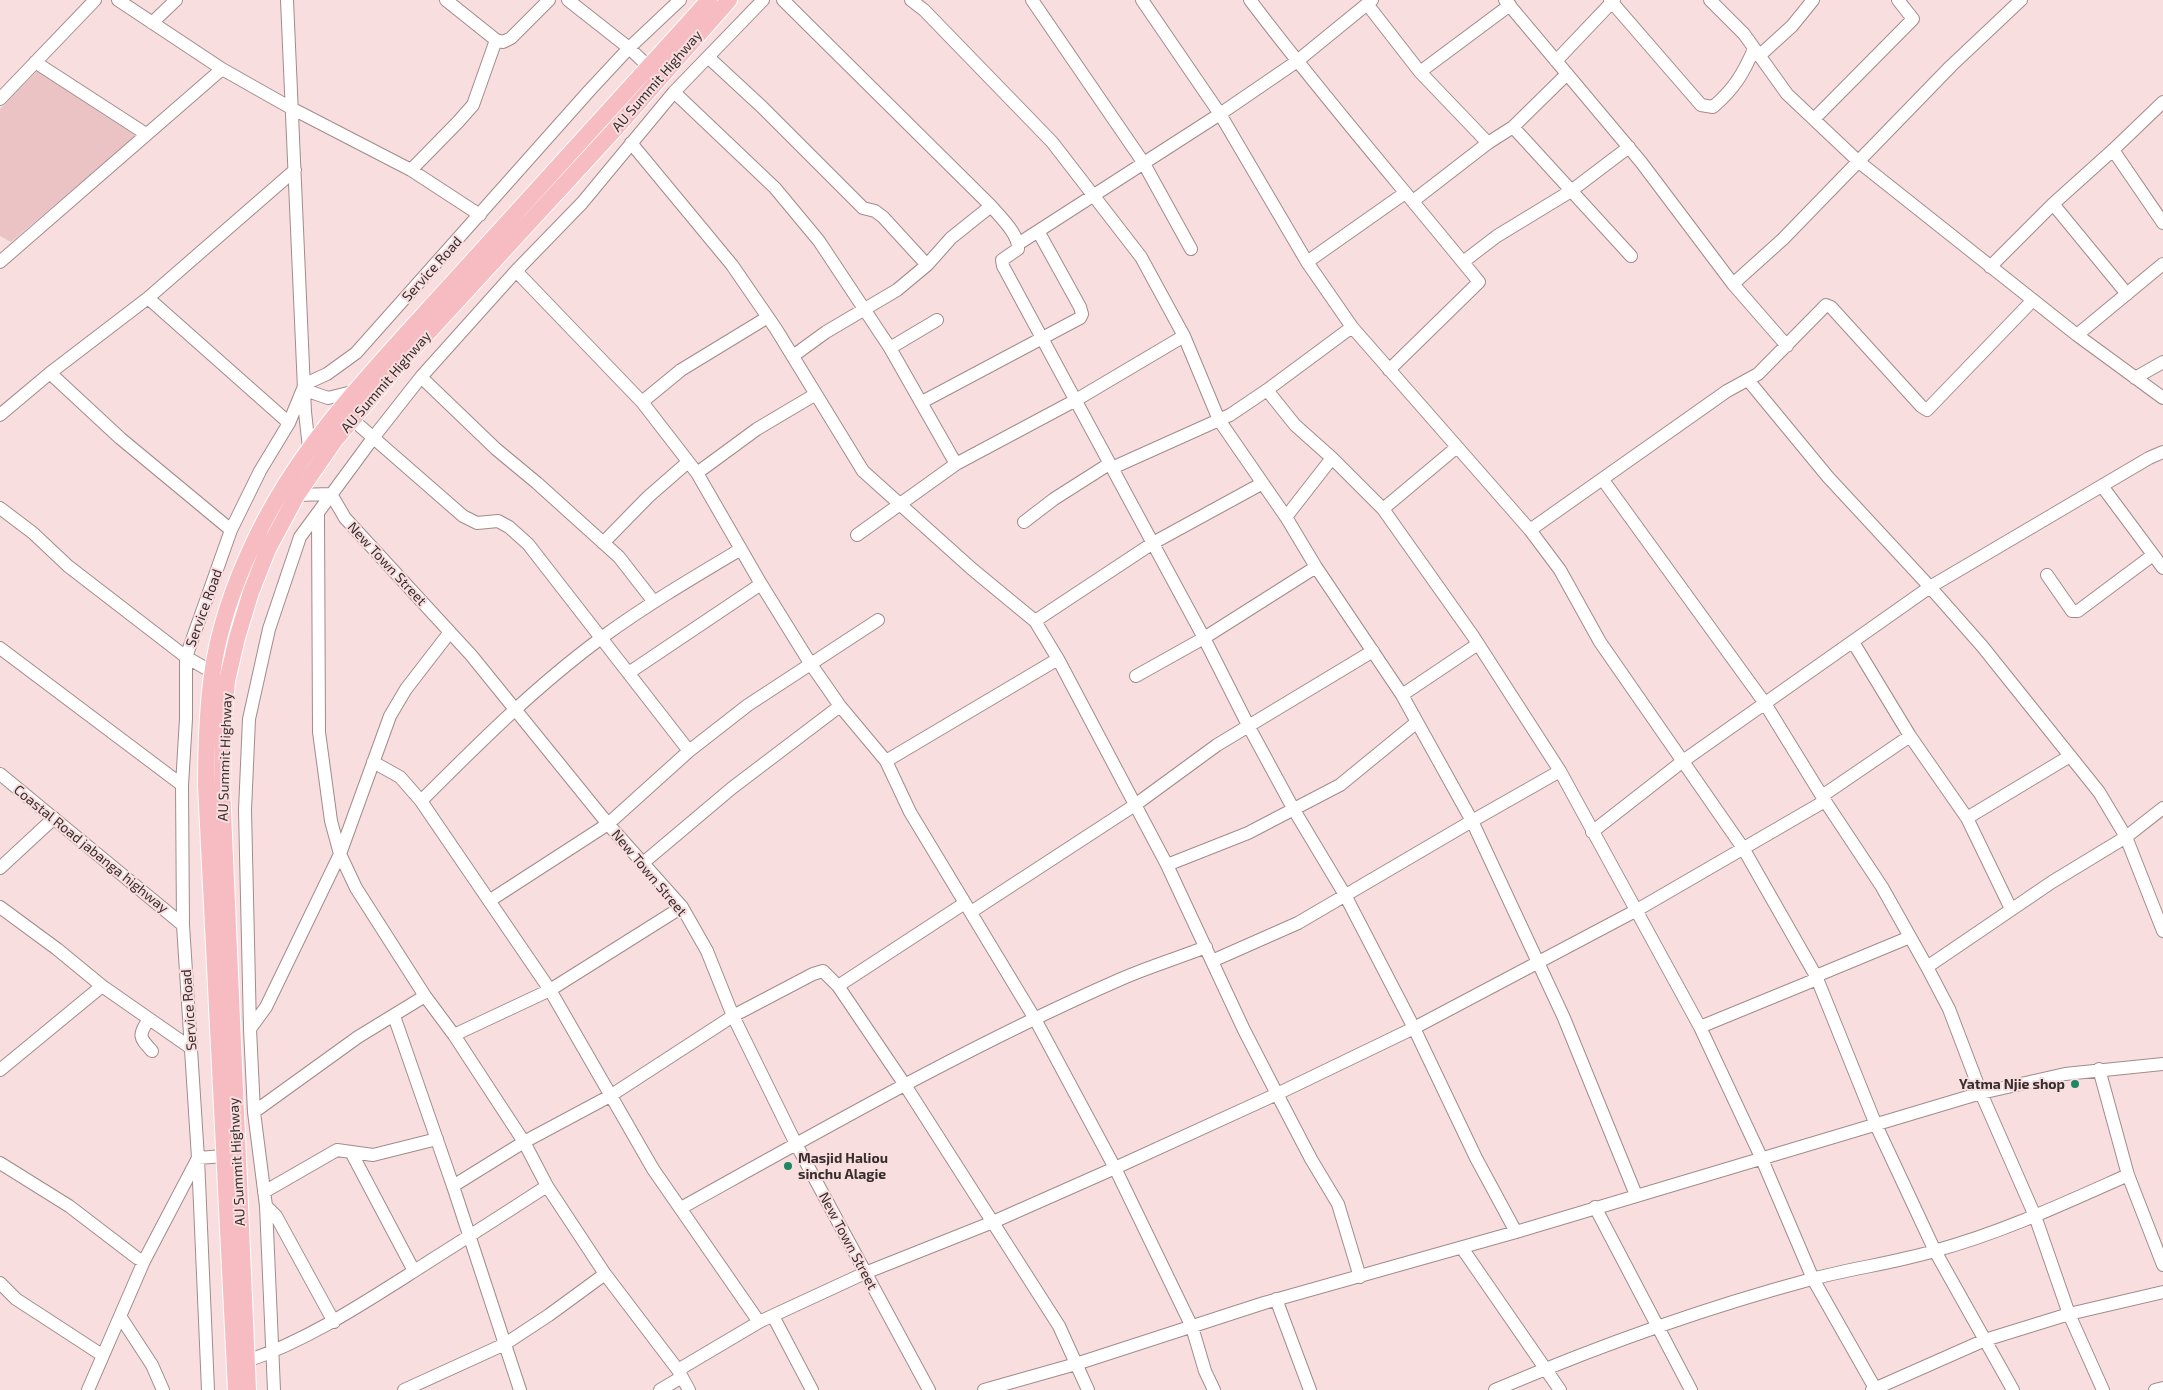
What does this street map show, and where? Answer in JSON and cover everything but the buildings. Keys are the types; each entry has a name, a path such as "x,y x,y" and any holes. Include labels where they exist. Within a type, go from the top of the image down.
{"main road":[{"name":"AU Summit Highway","path":"248,1390 242,1364 224,1156 206,786 207,726 212,672 220,635 253,543 284,486 309,448 356,391 604,114 709,0"},
{"name":"AU Summit Highway","path":"236,1390 242,1364 223,845 222,727 227,681 237,638 251,592 268,549 297,495 335,440 400,363 617,126 729,0"},
{"path":"226,1390 228,1366 242,1364 254,1378 257,1390"}],"street":[{"path":"0,99 95,0"},
{"path":"118,0 222,69 291,108 411,170 480,215"},
{"path":"152,23 176,0"},
{"path":"446,0 496,40 503,42 511,38 549,0"},
{"path":"568,0 629,48 649,67"},
{"name":"Service Road","path":"208,1390 198,1158 183,925 182,785 186,719 186,657 231,530 260,471 289,423 305,387 356,353 629,48 680,0"},
{"path":"274,1390 266,1206 254,1112 250,1029 245,810 249,719 269,629 300,537 421,377 516,271 582,203 674,92 763,0"},
{"path":"783,0 1006,223 1018,244 1018,249 1002,260 1042,339 1204,638 1249,727 1294,810 1345,895 1414,1028 1476,1158 1516,1232"},
{"path":"911,0 931,16 1052,142 1142,257 1184,336 1219,420 1261,484 1286,517 1316,567 1402,695 1472,821 1590,1078 1636,1195"},
{"path":"1032,0 1143,162 1191,249"},
{"path":"1142,0 1220,114 1307,262 1352,327 1530,530 1560,570 1600,642 1742,848 1816,977 1876,1125 1935,1251 2012,1390"},
{"path":"1250,0 1296,62 1479,282 1389,370"},
{"path":"1710,0 1744,34 1787,94 1858,162 2077,335 2163,398"},
{"path":"1556,60 1612,1 1701,105 1713,107 1740,80 1757,53 1792,26 1814,0"},
{"path":"1814,119 1913,19 1898,0"},
{"path":"1732,284 1783,238 1951,66 2021,0"},
{"path":"288,1 291,108 309,448"},
{"path":"1018,244 1220,114 1296,62 1369,2 1420,72 1488,143"},
{"path":"1420,72 1508,3 1629,147 1732,284 1787,346"},
{"path":"411,170 458,122 472,104 496,40"},
{"path":"708,57 762,107 863,208 875,211 883,217 927,265"},
{"path":"35,62 146,134"},
{"path":"0,262 5,249 146,134 222,69"},
{"path":"1307,262 1409,197 1513,127 1567,74"},
{"path":"674,92 775,188 819,241 890,348 922,402 944,446 956,464"},
{"path":"1990,267 2053,204 2163,102"},
{"path":"1513,127 1630,256"},
{"path":"631,144 732,265 793,356 863,471 972,569 1035,621 1058,659 1135,805 1206,947 1244,1030 1311,1159 1338,1204 1360,1277"},
{"path":"1463,262 1497,236 1571,191 1629,147"},
{"path":"2113,150 2163,223"},
{"path":"0,415 50,373 148,298 295,170"},
{"path":"2053,204 2128,294"},
{"path":"793,356 826,332 897,290 927,265 951,238 990,206"},
{"path":"922,402 1080,318 1082,311 1038,231"},
{"path":"2077,335 2163,264"},
{"path":"516,271 642,402 697,473 761,584 810,663 840,706 886,761 910,812 1035,1019 1116,1168 1192,1327 1205,1371 1214,1390"},
{"path":"148,298 289,423"},
{"path":"1530,530 1727,391 1758,374 1826,305 1831,306 1921,406 1927,410 2033,300"},
{"path":"642,402 681,370 768,317"},
{"path":"890,348 937,320"},
{"path":"1024,522 1054,499 1110,466 1230,415 1352,327"},
{"path":"857,535 956,464 1076,400 1184,336"},
{"path":"2135,378 2163,362"},
{"path":"50,373 120,438 231,530"},
{"path":"421,377 496,449 537,483 619,557 654,602"},
{"path":"1748,380 1828,477 1982,646 2099,792 2126,837 2158,903 2163,931"},
{"path":"305,387 328,398 356,391"},
{"path":"1267,390 1294,425 1332,458 1383,509 1478,644 1560,772 1700,1027 1762,1157 1813,1279 1875,1389 1985,1340 2069,1314 2163,1292"},
{"path":"697,473 757,429 816,394"},
{"path":"353,420 463,516 477,523 498,521 509,527 528,544 690,750"},
{"path":"1383,509 1457,447"},
{"path":"1592,832 1683,761 1764,702 1930,587 2163,452"},
{"path":"1286,517 1332,458"},
{"path":"603,543 648,497 688,462"},
{"path":"1603,480 1764,702 1823,798 1882,887 1927,966 1949,1009 1981,1092 2035,1216 2069,1314 2103,1390"},
{"path":"1035,621 1153,543 1261,484"},
{"path":"2102,486 2163,568"},
{"path":"297,495 331,494"},
{"name":"New Town Street","path":"331,494 345,518 450,632 515,708 608,824 682,907 707,951 733,1016 796,1144 929,1390"},
{"path":"0,508 33,533 68,566 186,657 212,672"},
{"path":"318,514 319,732 331,821 340,854 356,888 425,996 454,1035 524,1142 547,1186 605,1274 680,1373 689,1390"},
{"path":"421,801 515,708 602,637 654,602 741,549"},
{"path":"2047,576 2072,611 2078,611 2153,555"},
{"path":"1136,676 1204,638 1316,567"},
{"path":"630,672 761,584"},
{"path":"489,901 608,824 690,750 748,704 878,620"},
{"path":"250,1029 266,1007 340,854 390,716 406,689 450,632"},
{"path":"1853,642 1910,736 1967,818 2011,909"},
{"path":"1402,695 1478,644"},
{"path":"0,648 182,785"},
{"path":"838,986 1135,805 1217,745 1372,651"},
{"path":"886,761 1058,659"},
{"path":"642,863 732,788 840,706"},
{"path":"1166,865 1248,833 1340,785 1417,722"},
{"path":"660,1390 680,1373 758,1322 865,1273 993,1222 1116,1168 1414,1028 1637,910 1823,798 1910,736"},
{"path":"1967,818 2070,756"},
{"path":"373,762 400,777 421,801 550,990 653,1169 682,1208 758,1322"},
{"path":"1212,961 1298,923 1560,772"},
{"name":"Coastal Road jabanga highway","path":"0,774 183,925"},
{"path":"1927,966 2011,909 2126,837 2163,808"},
{"path":"0,868 54,818"},
{"path":"0,907 57,949 102,986 191,1048"},
{"path":"454,1035 550,990 682,907"},
{"path":"1700,1027 1910,938"},
{"path":"682,1208 905,1085 1035,1019 1122,978 1206,947"},
{"path":"453,1186 524,1142 610,1096 733,1016 813,974 823,971 838,986 905,1085 1059,1326 1088,1390"},
{"path":"0,1070 102,986"},
{"path":"254,1112 358,1037 425,996"},
{"path":"394,1016 453,1186 468,1238 520,1390"},
{"path":"149,1019 140,1035 152,1052"},
{"path":"984,1390 1076,1364 1276,1299 1462,1248 1981,1092 2065,1074 2098,1069 2163,1064"},
{"path":"2098,1069 2128,1175 2163,1265"},
{"path":"264,1192 337,1150 373,1155 437,1139"},
{"path":"351,1152 414,1271"},
{"path":"88,1390 102,1354 144,1262 198,1158 224,1156"},
{"path":"0,1163 68,1206 144,1262"},
{"path":"0,1178 13,1171"},
{"path":"1495,1390 1656,1326 1813,1279 1935,1251 2035,1216 2128,1175"},
{"path":"242,1364 272,1352 334,1322 547,1186"},
{"path":"266,1206 276,1216 334,1322"},
{"path":"1595,1207 1691,1390"},
{"path":"1462,1248 1560,1390"},
{"path":"404,1390 505,1344 605,1274"},
{"path":"0,1284 16,1299 102,1354"},
{"path":"1276,1299 1310,1390"},
{"path":"120,1316 152,1365 163,1390"},
{"path":"773,1316 812,1390"},
{"path":"2155,1390 2163,1388"}],"shaded area":[{"path":"37,71 136,136 11,242 0,236 0,109"}],"place":[{"name":"Yatma Njie shop","path":"2075,1084"},
{"name":"Masjid Haliou sinchu Alagie","path":"788,1166"}]}
